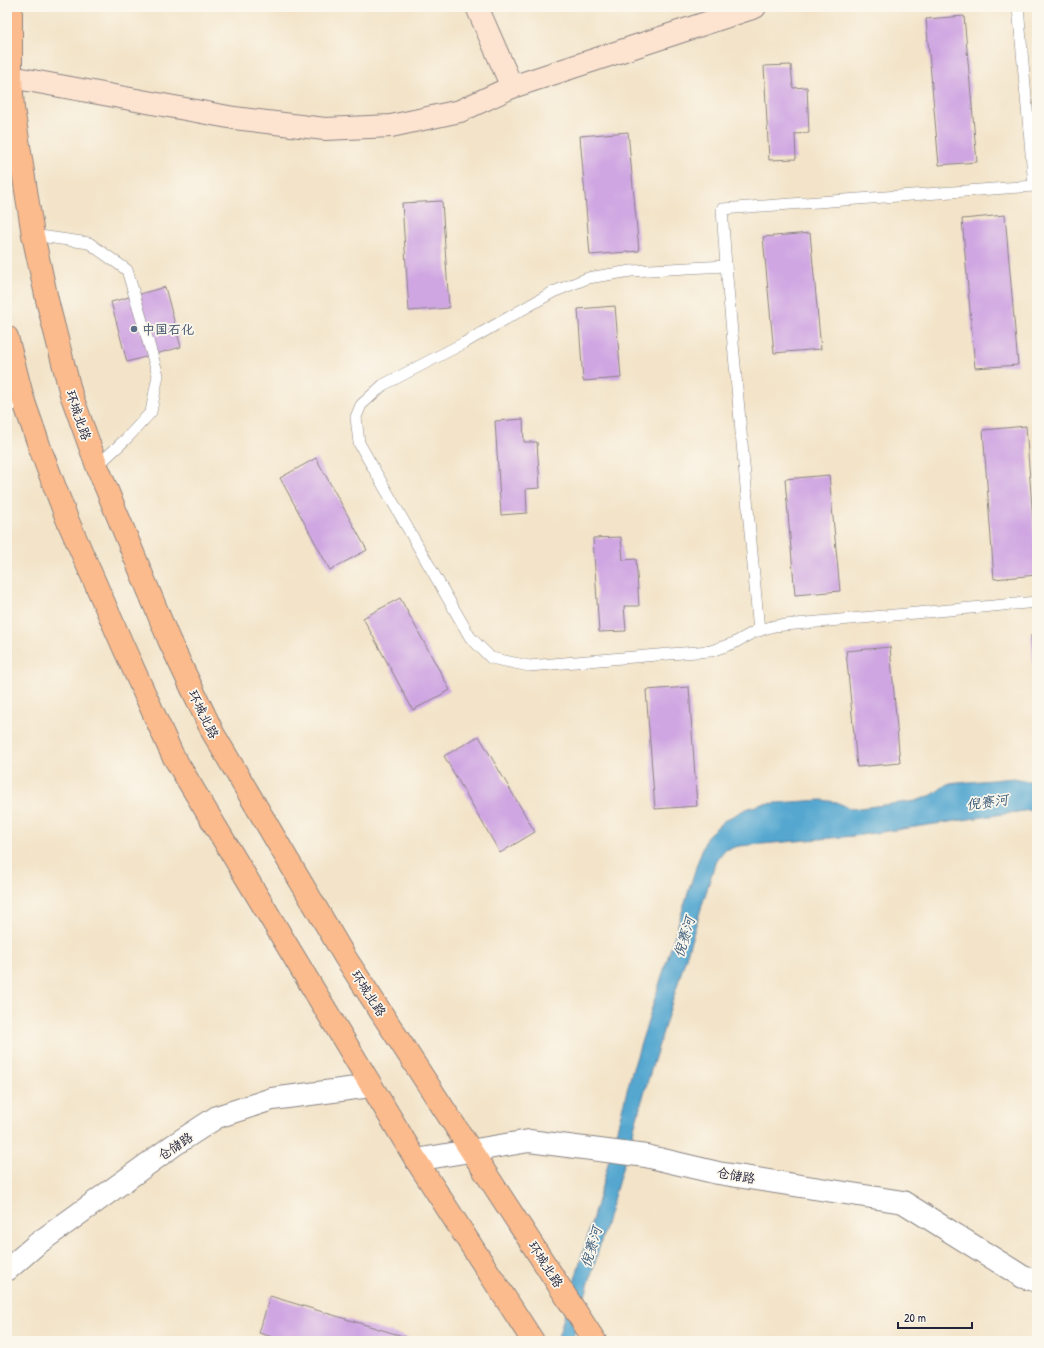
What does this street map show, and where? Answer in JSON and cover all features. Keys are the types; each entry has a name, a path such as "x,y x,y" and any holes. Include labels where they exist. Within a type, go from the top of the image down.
{"main road":[{"name":"环城北路","path":"11,7 11,77 13,108 33,235 48,304 71,394 97,466 169,640 213,733 345,957 473,1151 595,1341"},
{"path":"7,337 15,403 41,452 67,519 172,754 416,1160 533,1341"}],"street":[{"path":"477,7 512,87"},
{"path":"11,77 234,118 325,129 391,126 460,111 512,87 755,7"},
{"name":"仓储路","path":"7,1270 37,1244 174,1145 217,1117 272,1099 371,1086"},
{"name":"仓储路","path":"416,1160 529,1141 646,1156 718,1173 903,1202 1023,1276 1037,1281"}],"lane":[{"path":"759,631 722,209 1036,187 1018,7"},
{"path":"33,235 88,243 127,270 158,375 150,412 127,438 97,466"},
{"path":"726,266 631,271 588,278 553,292 464,343 383,385 361,405 356,417 359,443 470,637 491,658 529,666 710,652 774,626 1037,602"}],"water":[{"name":"倪赛河","path":"1014,778 1037,781 1037,809 854,836 739,846 725,850 716,860 648,1080 572,1341 557,1341 604,1179 631,1075 707,836 725,820 746,809 762,804 822,800 836,802 852,809 916,801 932,795 947,784"}],"building":[{"path":"964,16 977,162 939,165 926,19"},
{"path":"791,65 793,88 807,87 809,133 795,134 796,159 769,160 764,66"},
{"path":"628,132 639,251 590,255 580,136"},
{"path":"442,201 449,308 409,311 402,203"},
{"path":"1005,215 1018,365 975,368 962,219"},
{"path":"810,233 821,349 774,353 763,237"},
{"path":"165,287 181,347 127,362 111,302"},
{"path":"615,306 621,378 583,381 578,309"},
{"path":"523,419 524,442 537,442 540,488 526,489 527,513 501,515 495,421"},
{"path":"1026,426 1037,575 994,579 983,430"},
{"path":"316,458 367,550 330,570 280,478"},
{"path":"829,475 840,591 795,595 785,479"},
{"path":"621,537 623,560 636,559 639,606 624,606 626,631 599,632 593,538"},
{"path":"400,598 450,690 413,710 363,618"},
{"path":"1037,634 1037,699 1036,699 1031,635"},
{"path":"890,647 900,763 857,767 846,651"},
{"path":"689,687 697,806 655,809 646,690"},
{"path":"479,736 535,832 500,853 444,756"},
{"path":"270,1296 419,1341 285,1341 259,1333"}],"place":[{"name":"中国石化","path":"134,329"}]}
